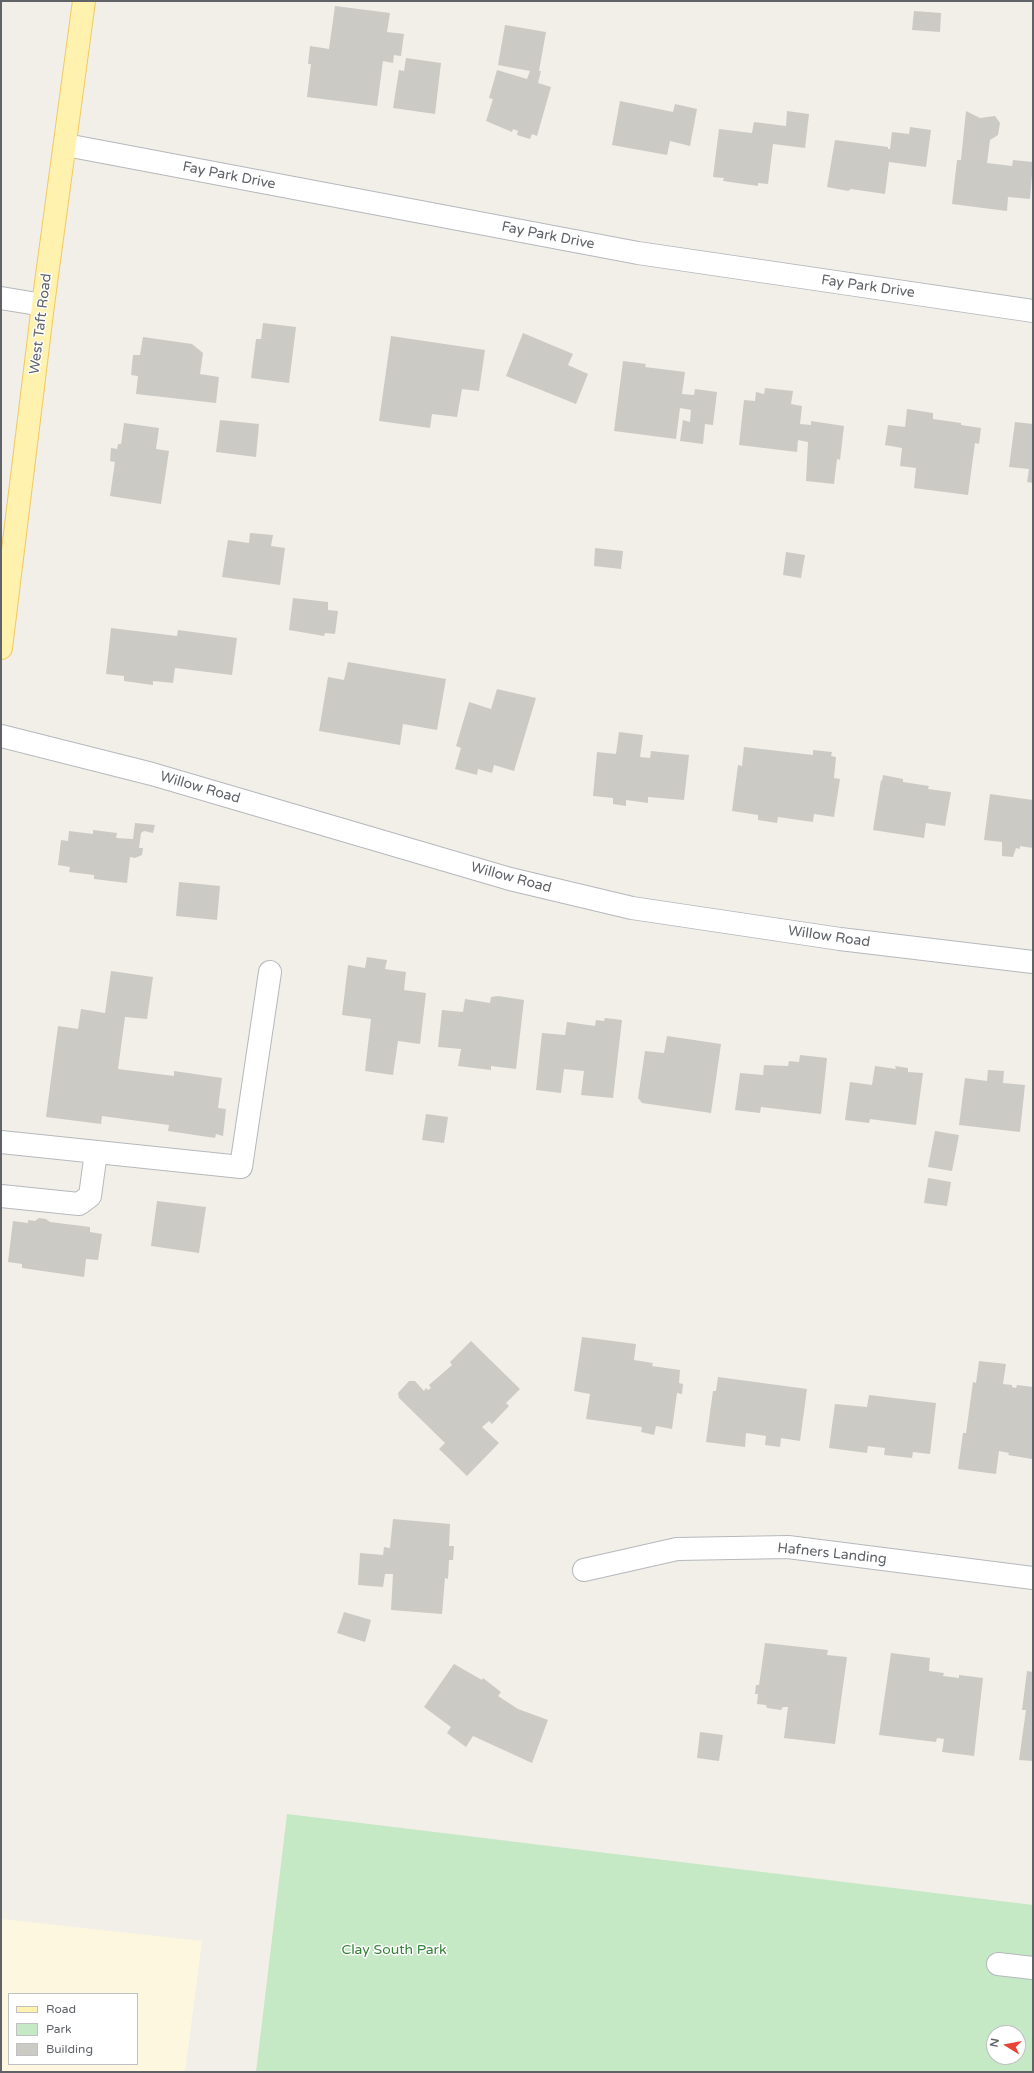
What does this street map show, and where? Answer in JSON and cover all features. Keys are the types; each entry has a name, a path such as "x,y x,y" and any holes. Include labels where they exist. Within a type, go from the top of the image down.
{"main road":[{"name":"West Taft Road","path":"1,648 43,305 66,145 84,1"}],"street":[{"name":"Fay Park Drive","path":"66,145 638,253 1033,311"},
{"path":"1,298 43,305"},
{"name":"Willow Road","path":"1,736 152,774 510,879 632,908 840,939 1033,962"},
{"path":"1,1142 241,1167 270,972"},
{"path":"1,1196 79,1204 90,1196 96,1152"},
{"name":"Hafners Landing","path":"584,1570 677,1549 788,1547 1033,1578"},
{"path":"998,1964 1033,1968"}],"shaded area":[{"path":"1,1919 202,1941 185,2072 1,2072"}],"green space":[{"name":"Clay South Park","path":"287,1814 1033,1905 1033,2072 256,2072"}],"building":[{"path":"335,6 390,13 387,32 404,34 401,56 394,55 393,63 383,61 377,106 307,97 311,64 308,64 310,46 329,49"},
{"path":"914,11 941,13 940,32 912,30"},
{"path":"505,25 546,32 538,83 551,87 537,136 532,134 530,139 517,135 518,131 513,129 512,132 486,121 493,99 489,98 497,70 527,79 530,71 498,65"},
{"path":"406,58 441,63 435,114 393,108 399,70 404,71"},
{"path":"620,101 673,112 675,104 697,109 690,146 670,141 667,155 612,145"},
{"path":"787,111 809,114 805,148 773,144 768,184 758,183 758,186 723,181 724,178 713,177 719,129 752,133 754,122 786,126"},
{"path":"966,111 980,118 995,116 1000,123 998,135 990,140 987,163 1012,166 1013,160 1033,162 1030,199 1008,197 1007,211 952,204 957,160 961,160"},
{"path":"910,127 931,130 926,167 889,162 885,194 851,189 848,191 827,187 835,140 888,147 888,149 890,149 892,132 909,134"},
{"path":"263,323 296,327 289,383 251,378 256,339 261,339"},
{"path":"523,333 573,354 568,365 588,374 576,404 506,376"},
{"path":"391,336 485,350 479,391 462,389 457,417 432,414 430,428 379,421"},
{"path":"143,337 192,344 203,353 200,374 219,377 216,403 136,394 138,376 131,375 133,355 140,355"},
{"path":"623,361 646,364 645,367 685,372 682,394 694,395 695,389 717,392 713,425 705,424 703,444 680,441 683,420 690,422 691,410 680,408 676,439 614,431"},
{"path":"765,388 793,391 791,404 802,406 800,424 811,425 811,421 844,426 840,460 837,459 834,484 806,481 808,442 798,440 797,452 739,445 744,400 755,401 756,392 764,394"},
{"path":"907,409 933,413 933,419 961,423 961,425 981,428 979,444 975,443 968,495 914,488 916,468 900,466 902,448 885,445 888,425 905,427"},
{"path":"220,420 259,424 256,457 216,452"},
{"path":"1015,422 1033,424 1033,483 1027,482 1029,469 1009,467"},
{"path":"124,423 159,428 156,449 169,451 161,504 110,496 115,462 110,461 111,448 117,449 118,444 121,444"},
{"path":"250,533 273,535 271,546 285,548 280,585 222,577 228,540 249,543"},
{"path":"595,548 623,551 621,569 594,566"},
{"path":"786,552 805,555 801,578 783,575"},
{"path":"293,598 328,602 328,610 338,611 335,634 325,633 324,636 289,630"},
{"path":"111,628 177,636 178,630 237,638 232,675 175,668 173,683 153,681 153,685 124,681 124,676 106,674"},
{"path":"348,662 446,679 437,730 403,724 400,745 319,731 328,677 344,680"},
{"path":"497,689 536,698 514,771 494,765 492,773 478,769 477,775 455,769 461,748 456,746 469,702 491,709"},
{"path":"619,732 643,735 640,757 650,758 651,751 689,755 684,800 648,797 648,803 626,800 626,806 613,804 613,798 593,796 597,752 616,754"},
{"path":"744,747 813,755 813,750 832,752 831,756 836,757 834,778 840,779 834,817 814,814 813,822 778,817 777,823 758,820 758,815 732,811 738,765 742,766"},
{"path":"883,775 903,779 903,782 929,786 928,789 951,792 945,826 926,823 924,838 873,830"},
{"path":"990,794 1033,800 1033,848 1020,846 1020,849 1016,848 1013,857 1002,856 1002,842 984,840"},
{"path":"135,823 155,825 153,833 144,831 141,833 139,848 143,848 142,855 135,858 130,857 127,883 94,879 94,875 69,872 70,867 58,865 61,840 68,841 69,831 93,834 93,830 117,833 116,838 133,839"},
{"path":"179,882 220,886 217,920 176,916"},
{"path":"367,957 387,960 385,969 406,972 404,990 426,993 420,1044 398,1041 393,1075 365,1071 371,1019 342,1015 348,965 365,968"},
{"path":"111,971 153,977 147,1019 125,1017 118,1069 174,1076 174,1071 222,1078 218,1108 226,1109 223,1136 216,1134 215,1138 168,1131 169,1125 102,1116 101,1124 46,1117 58,1026 78,1029 81,1009 105,1013"},
{"path":"498,996 524,1000 516,1069 491,1066 491,1070 458,1066 461,1049 438,1047 442,1010 463,1012 465,999 490,1003 491,997"},
{"path":"605,1018 622,1020 613,1098 581,1095 584,1071 564,1069 561,1093 536,1090 542,1033 565,1035 567,1022 595,1026 596,1020 604,1021"},
{"path":"667,1036 721,1044 711,1113 642,1103 638,1098 645,1051 664,1053"},
{"path":"800,1055 827,1058 821,1114 761,1107 760,1113 735,1110 740,1073 763,1075 764,1065 788,1066 789,1061 799,1062"},
{"path":"875,1066 896,1069 895,1066 908,1068 908,1072 923,1073 916,1125 870,1119 869,1123 845,1120 850,1082 872,1085"},
{"path":"988,1070 1004,1071 1003,1083 1025,1085 1020,1132 959,1125 965,1078 987,1081"},
{"path":"426,1114 448,1117 444,1143 422,1140"},
{"path":"935,1131 959,1135 952,1171 928,1167"},
{"path":"928,1178 951,1182 947,1206 924,1203"},
{"path":"157,1201 206,1207 199,1253 151,1246"},
{"path":"39,1218 46,1219 50,1222 90,1227 90,1232 102,1234 98,1260 86,1259 84,1277 22,1268 22,1264 8,1262 13,1221 28,1223 28,1220 35,1221"},
{"path":"582,1337 636,1344 634,1360 653,1363 652,1366 680,1370 679,1383 683,1384 682,1394 677,1393 672,1429 656,1426 654,1435 641,1432 642,1427 586,1419 590,1394 574,1391"},
{"path":"471,1341 520,1389 506,1403 509,1406 492,1424 489,1421 482,1427 499,1443 467,1476 439,1449 445,1443 399,1398 398,1393 409,1381 415,1381 424,1391 426,1388 428,1390 431,1388 429,1385 452,1365 450,1362"},
{"path":"979,1361 1006,1364 1003,1384 1012,1385 1012,1387 1016,1388 1017,1385 1033,1387 1032,1459 1008,1455 1009,1453 999,1451 996,1474 958,1469 963,1433 966,1433 973,1382 976,1383"},
{"path":"718,1377 807,1389 800,1441 781,1438 780,1447 765,1445 766,1436 746,1433 745,1447 706,1442 713,1391 716,1391"},
{"path":"869,1395 936,1403 930,1454 913,1452 912,1458 884,1455 885,1448 868,1446 867,1453 829,1448 835,1404 867,1407"},
{"path":"393,1519 450,1524 449,1546 454,1546 453,1560 449,1560 448,1579 445,1578 442,1614 391,1610 393,1574 385,1574 383,1587 358,1585 360,1553 383,1555 384,1547 390,1548"},
{"path":"344,1612 371,1620 365,1642 337,1633"},
{"path":"765,1643 828,1650 827,1655 847,1657 835,1744 784,1738 788,1707 783,1707 781,1710 767,1708 766,1705 757,1704 758,1694 755,1694 756,1685 759,1685"},
{"path":"891,1653 930,1658 929,1671 944,1673 943,1676 959,1678 959,1675 983,1678 974,1756 942,1752 944,1739 937,1738 936,1742 879,1735"},
{"path":"454,1664 482,1680 483,1678 501,1692 498,1696 518,1709 548,1720 532,1763 473,1736 466,1747 447,1733 451,1727 424,1707"},
{"path":"1027,1671 1033,1672 1033,1761 1019,1760 1026,1710 1022,1710"},
{"path":"700,1732 723,1735 719,1761 697,1758"}]}
